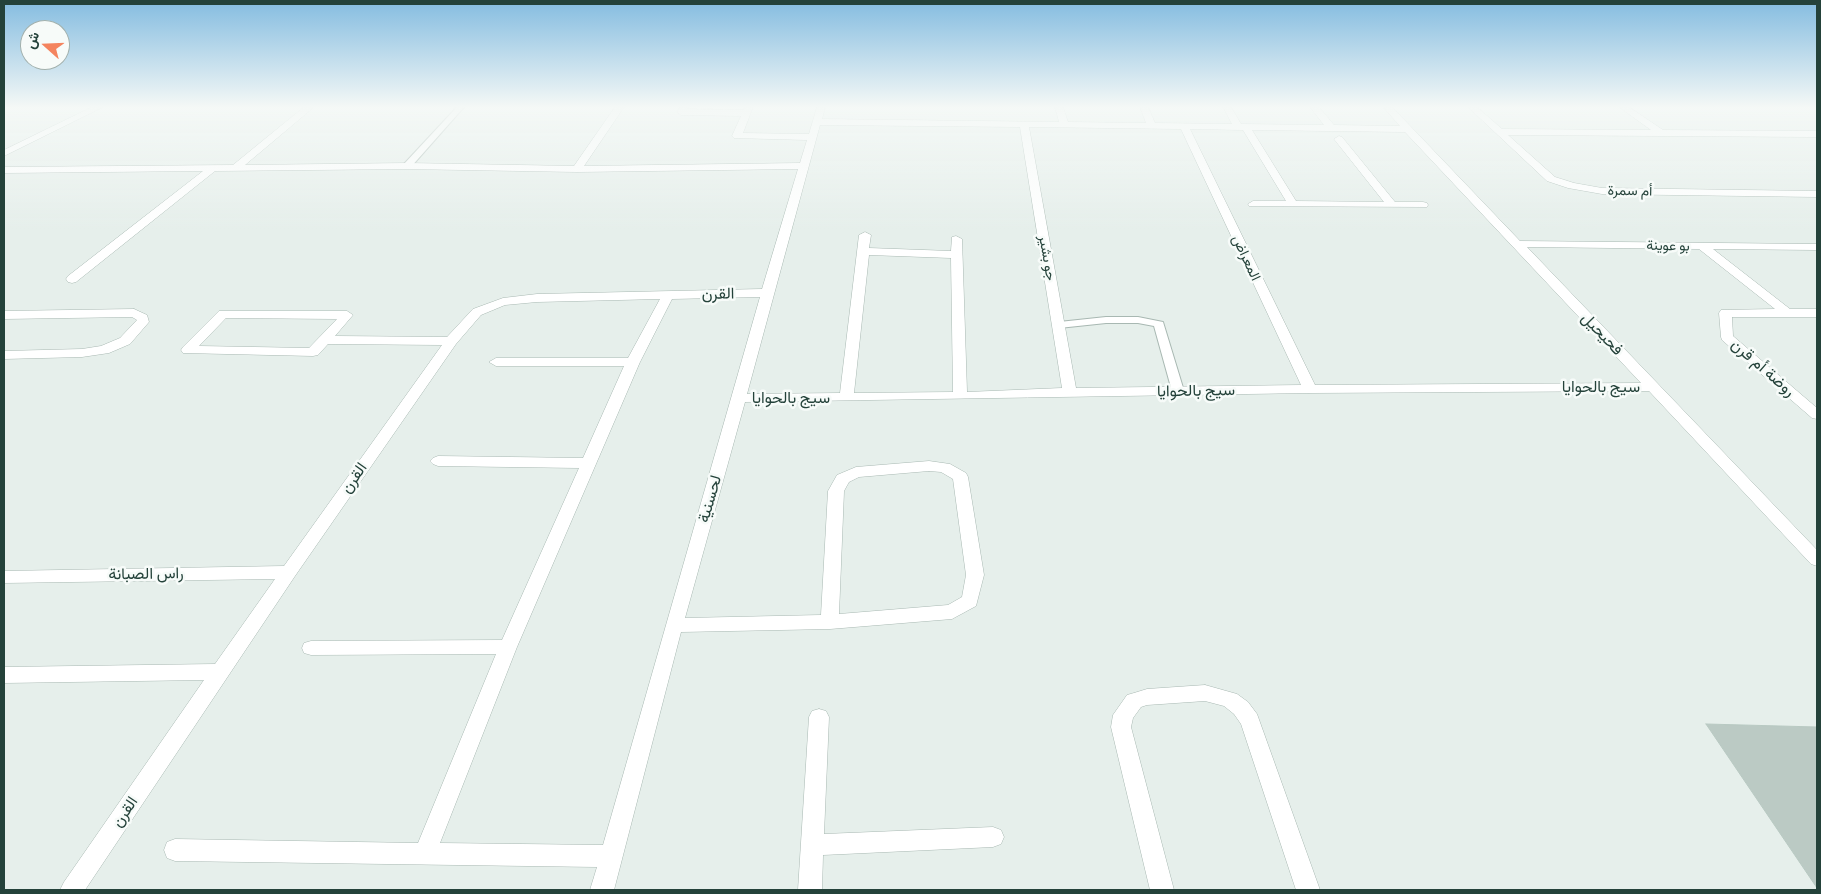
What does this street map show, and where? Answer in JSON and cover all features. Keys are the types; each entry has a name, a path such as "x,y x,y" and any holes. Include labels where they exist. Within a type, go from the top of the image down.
{"street":[{"path":"235,168 259,149"},
{"path":"578,169 592,149"},
{"name":"لحسنية","path":"602,890 674,625 810,149"},
{"name":"جو بشير","path":"1028,149 1070,392"},
{"name":"المعراض","path":"1195,149 1310,389"},
{"path":"1256,149 1293,204"},
{"path":"1346,149 1392,205"},
{"name":"فحيحيل","path":"1426,149 1815,555"},
{"name":"أم سمرة","path":"1519,149 1551,178 1572,186 1602,191 1817,194"},
{"path":"4,170 407,166 578,169 805,166"},
{"path":"72,280 213,168"},
{"path":"1254,204 1423,205"},
{"path":"847,397 865,235"},
{"path":"956,239 960,396"},
{"name":"بو عوينة","path":"1518,244 1817,247"},
{"path":"1702,246 1787,313"},
{"path":"863,251 956,255"},
{"name":"القرن","path":"72,890 289,572 451,341 477,312 503,302 537,298 767,294"},
{"path":"425,853 508,647 633,362 668,295"},
{"path":"4,315 134,313 143,318 143,322 125,340 104,350 82,353 4,355"},
{"name":"روضة أم قرن","path":"1817,313 1726,313 1727,337 1817,415"},
{"path":"324,340 347,315 223,314 188,350 313,352 324,340 451,341"},
{"path":"496,362 633,362"},
{"name":"سيج بالحوايا","path":"740,398 1310,389 1653,387"},
{"path":"438,461 590,463"},
{"path":"674,625 830,622 952,612 970,601 974,575 960,477 945,468 928,466 856,472 843,479 836,490 830,622"},
{"name":"راس الصبانة","path":"4,577 289,572"},
{"path":"311,648 508,647"},
{"path":"4,675 220,672"},
{"path":"1162,890 1121,728 1123,715 1134,701 1147,696 1205,693 1230,700 1241,708 1250,720 1308,890"},
{"path":"810,890 819,717"},
{"path":"812,845 993,837"},
{"path":"175,850 611,856"}],"lane":[{"path":"407,166 423,149"},
{"path":"1059,325 1106,320 1138,320 1159,324 1178,391"}],"building":[{"path":"1706,724 1817,727 1817,888"}]}
